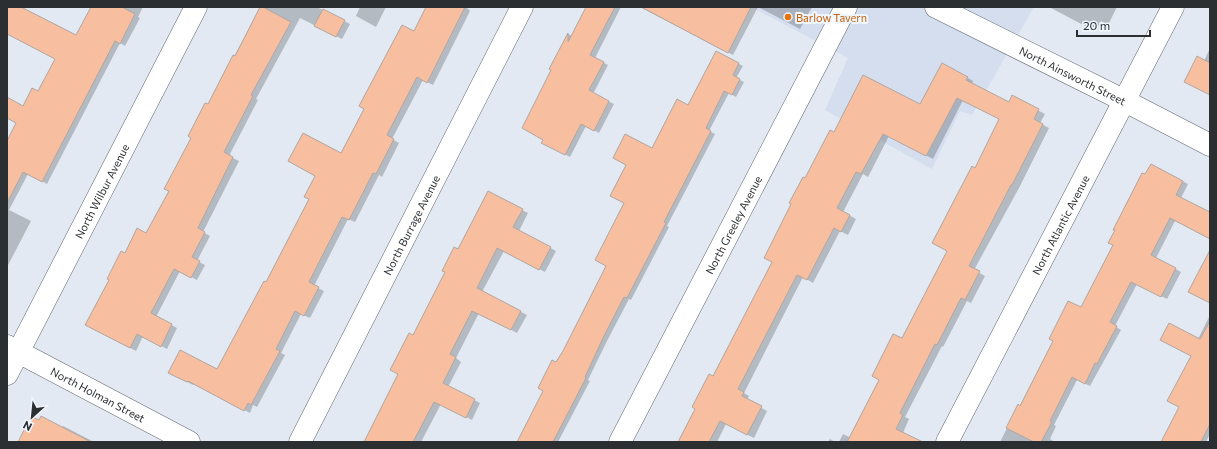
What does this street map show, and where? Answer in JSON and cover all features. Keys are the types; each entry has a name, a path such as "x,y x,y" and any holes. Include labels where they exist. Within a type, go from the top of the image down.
{"street":[{"name":"North Wilbur Avenue","path":"7,374 13,349 196,7"},
{"name":"North Burrage Avenue","path":"300,442 522,7"},
{"name":"North Greeley Avenue","path":"620,442 846,7"},
{"name":"North Ainsworth Street","path":"936,7 1124,101 1210,146"},
{"name":"North Atlantic Avenue","path":"947,442 1173,7"},
{"name":"North Holman Street","path":"13,349 189,442"}],"shaded area":[{"path":"751,7 1034,7 972,115 960,111 932,169 825,110 848,58"}],"building":[{"path":"7,7 21,7 76,35 91,7 122,7 135,14 120,44 115,41 42,182 23,172 7,203 7,141 16,123 7,118 7,97 23,106 32,88 38,91 55,59 7,34"},
{"path":"260,7 263,7 291,22 251,95 253,96 224,152 233,157 198,228 205,232 192,257 200,261 191,278 174,269 151,313 172,324 161,347 137,334 130,348 85,325 109,280 107,279 121,251 125,253 137,228 146,233 169,191 164,189 191,138 188,136 205,103 208,104 233,55 235,56"},
{"path":"426,7 465,7 427,83 417,77 387,135 394,139 376,174 373,173 349,220 342,217 309,282 319,287 304,316 295,311 276,349 280,351 251,405 248,403 244,411 188,381 187,382 168,373 180,350 217,369 264,281 266,282 309,199 304,197 315,176 288,161 303,133 341,153 364,109 359,106 402,25 414,31"},
{"path":"586,7 615,7 590,55 604,62 589,90 609,101 594,131 581,124 565,155 541,143 543,140 522,128 551,70 549,69 568,33 568,42"},
{"path":"641,7 751,7 728,53"},
{"path":"323,9 345,20 336,37 314,26"},
{"path":"716,51 739,63 733,75 740,79 732,95 724,91 706,128 711,131 627,298 624,297 603,338 585,377 586,378 553,442 517,442 543,391 538,388 552,360 556,362 563,351 606,266 595,260 624,203 610,196 626,165 613,158 625,134 652,148 677,99 688,105"},
{"path":"1197,56 1210,63 1210,95 1184,82"},
{"path":"942,63 968,77 966,80 1009,102 1012,95 1039,109 1034,119 1043,124 969,266 980,271 965,300 961,298 937,345 935,344 900,413 903,415 896,429 923,442 847,442 879,380 872,376 893,334 902,338 947,251 932,243 972,166 975,168 999,119 957,98 926,156 883,134 861,174 856,172 837,208 850,215 841,232 834,228 807,280 797,275 738,389 744,392 742,396 762,406 747,435 720,421 709,442 678,442 695,409 692,407 709,374 713,376 772,262 764,258 791,204 789,203 803,177 805,178 830,130 834,132 863,75 920,104"},
{"path":"1151,164 1183,181 1176,195 1210,212 1210,239 1170,218 1151,255 1176,268 1161,297 1131,282 1110,322 1117,326 1097,364 1095,363 1085,384 1072,377 1050,421 1052,422 1041,442 1034,442 1006,428 1018,404 1020,406 1053,341 1049,339 1068,301 1081,307 1113,245 1108,243 1115,230 1113,230 1142,173 1145,174"},
{"path":"488,191 523,209 513,227 551,247 539,270 497,248 477,288 521,311 511,330 472,311 450,354 456,357 443,383 475,399 466,418 434,402 413,442 364,442 398,374 390,370 409,333 413,335 445,272 442,271 454,247 458,249"},
{"path":"1210,250 1210,303 1188,292"},
{"path":"1210,321 1210,424 1201,442 1161,442 1179,407 1167,401 1191,356 1160,340 1169,323 1200,339"},
{"path":"31,416 39,420 41,416 91,442 18,442"}],"place":[{"name":"Barlow Tavern","path":"788,17"}]}
